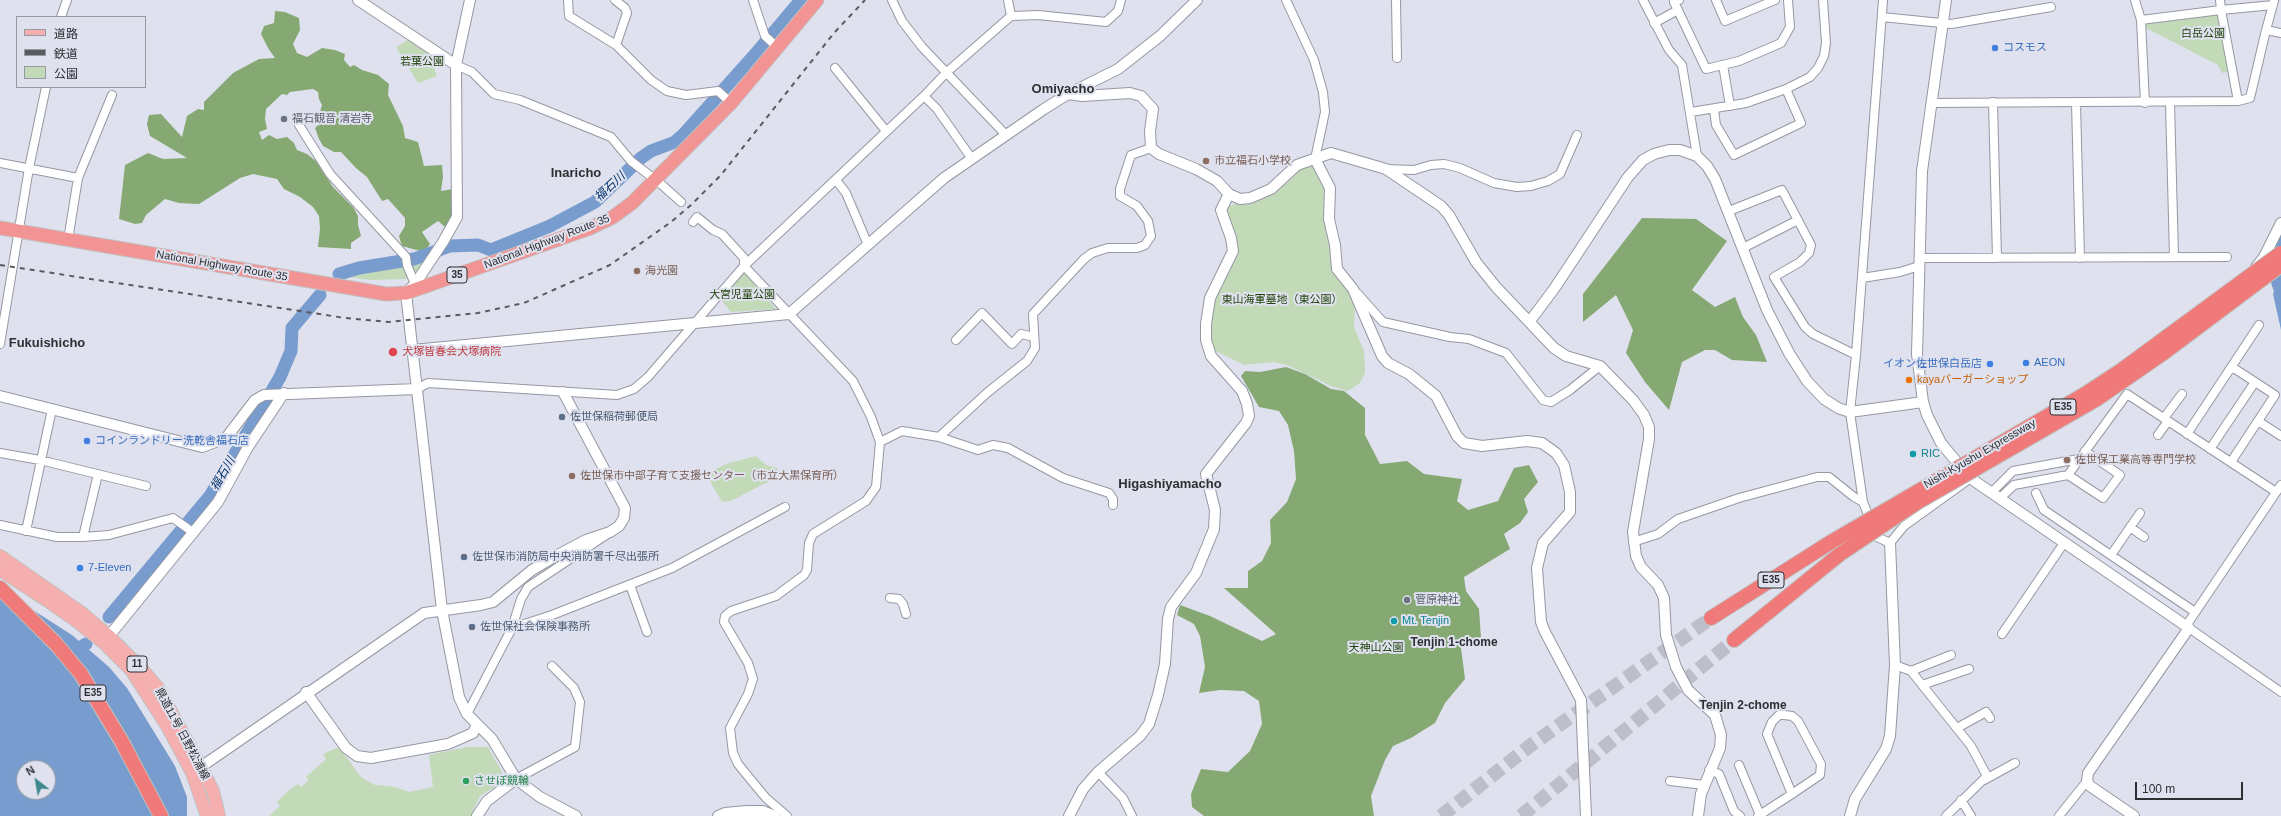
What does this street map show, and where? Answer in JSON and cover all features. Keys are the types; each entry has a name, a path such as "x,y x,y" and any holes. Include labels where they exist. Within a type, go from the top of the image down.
{"highway":[{"name":"National Highway Route 35","path":"0,228 386,294 411,289 590,228 613,217 632,203 652,178 728,100 771,41 817,0"},
{"name":"Nishi-Kyushu Expressway","path":"1711,618 1831,542 2091,390 2281,253"},
{"name":"Nishi-Kyushu Expressway","path":"1734,640 1840,554 1918,502 2097,399 2165,352 2281,265"},
{"name":"E35","path":"0,588 57,645 81,674 122,742 161,816"}],"main road":[{"name":"県道11号 日野松浦線","path":"0,556 82,613 107,639 145,690 196,770 213,791 219,816"},
{"name":"県道11号 日野松浦線","path":"0,570 107,639"},
{"name":"県道11号 日野松浦線","path":"196,770 207,816"}],"street":[{"path":"61,16 67,0"},
{"path":"358,0 456,65 472,72 494,94 520,100 611,137 630,161 662,184 681,202"},
{"path":"411,289 443,242 457,217 456,65 470,0"},
{"path":"568,0 569,16 616,45 651,80 667,91 686,94 718,91 728,100"},
{"path":"615,0 625,8 627,13 616,45"},
{"path":"753,0 771,41"},
{"path":"892,0 902,21 922,47 1006,135"},
{"path":"1008,0 1011,16"},
{"path":"0,396 202,447 226,438 251,404 264,395 284,393 417,389 428,383 616,395 634,389 648,378 692,324 744,266 924,96 947,72 1011,16 1038,15 1106,22 1118,10 1121,0"},
{"path":"413,350 788,314 944,178 1068,94 1118,69 1141,53 1197,0"},
{"path":"1286,0 1314,60 1323,92 1325,112 1315,159 1330,188 1328,219 1335,245 1337,269 1353,289 1383,322 1450,337 1469,339 1506,353 1543,400 1551,402 1570,390 1600,366"},
{"path":"1396,0 1397,58"},
{"path":"1643,0 1669,50 1682,65 1691,112 1697,156"},
{"path":"1679,0 1674,2 1706,69 1739,61 1781,43 1790,28 1788,0"},
{"path":"1716,0 1725,21 1775,0"},
{"path":"1691,112 1746,103 1810,77 1818,68 1824,56 1826,43 1823,0"},
{"path":"1883,0 1856,355 1850,412 1863,502 1877,537 1890,543"},
{"path":"1946,0 1922,171 1917,354 1923,402 1927,415 1941,444 1970,478 2281,692"},
{"path":"2135,0 2141,20 2145,103"},
{"path":"2220,0 2238,101"},
{"path":"1931,103 2170,103 2238,101 2250,98 2273,2 2141,20"},
{"path":"1882,17 1951,24 2051,7"},
{"path":"1654,23 1678,10"},
{"path":"2266,30 2281,33"},
{"path":"1723,65 1730,106"},
{"path":"835,68 886,131"},
{"path":"0,344 20,232 29,168 46,88"},
{"path":"1714,109 1716,125 1734,155 1801,123 1786,88"},
{"path":"1068,94 1082,96 1130,93 1142,96 1153,109 1150,131 1151,148 1159,154 1196,169 1217,181 1229,194 1240,199 1250,198 1271,189 1297,165 1330,153 1386,169 1414,170 1432,165 1444,164 1460,168 1494,183 1517,187 1531,186 1548,181 1560,174 1577,135"},
{"path":"68,240 78,178 112,95"},
{"path":"924,96 937,109 972,159"},
{"path":"1993,102 1996,258"},
{"path":"2076,102 2080,258"},
{"path":"2170,103 2174,257"},
{"path":"299,125 330,174 406,261 411,289 413,350 417,389 442,610 459,696 467,714 492,739 516,779 540,797 576,816"},
{"path":"938,437 988,392 1027,361 1035,348 1032,314 1084,259 1092,253 1108,248 1137,248 1145,245 1151,236 1148,221 1137,206 1120,196 1120,189 1132,155 1151,148"},
{"path":"1530,321 1554,289 1628,177 1643,160 1654,154 1669,150 1680,150 1697,156 1707,166 1715,179 1729,211 1767,310 1789,353 1807,381 1824,400 1838,408 1850,412 1923,402"},
{"path":"0,163 78,178"},
{"path":"1386,169 1441,206 1449,215 1476,262 1496,286 1554,348 1566,356 1600,366 1633,400 1644,415 1649,428 1649,439 1633,532 1633,542 1641,567 1658,585 1664,598 1666,635 1680,676 1688,690 1715,715 1721,735 1720,748 1709,770 1701,794 1698,816"},
{"path":"836,180 846,193 868,245"},
{"path":"1729,211 1782,190 1812,245 1809,253 1800,262 1774,277 1805,327 1813,334 1856,355"},
{"path":"1069,816 1083,789 1098,772 1130,746 1149,724 1158,695 1165,664 1168,619 1171,606 1196,573 1214,529 1215,510 1206,474 1246,423 1249,416 1247,404 1242,391 1211,356 1206,340 1206,324 1210,298 1232,251 1231,238 1221,210 1229,194"},
{"path":"693,222 697,217 722,234 744,258 744,266 853,381 871,417 880,442 876,487 866,502 813,534 809,543 807,570 804,575 776,596 731,611 725,616 724,622 748,663 753,679 748,694 730,728 733,753 738,764 766,798 787,816"},
{"path":"1743,248 1798,220"},
{"path":"2236,292 2264,257 2281,223"},
{"path":"1862,278 1900,272 1919,262 1996,258 2227,257"},
{"path":"1850,816 1855,799 1886,749 1893,710 1895,665 1890,543 1904,526 1970,478 2076,407 2281,259"},
{"path":"1353,289 1382,356 1388,363 1409,374 1436,396 1457,436 1464,443 1482,446 1527,441 1542,443 1556,453 1564,465 1569,488 1570,512 1543,543 1537,568 1541,622 1581,700 1586,816"},
{"path":"956,340 982,313 1012,344 1022,334 1034,336"},
{"path":"2187,434 2259,325"},
{"path":"2231,462 2275,395 2232,367"},
{"path":"2210,449 2255,382"},
{"path":"467,714 512,628 521,599 528,587 619,526 624,518 625,508 563,392"},
{"path":"107,639 192,532 218,502 248,446 284,393"},
{"path":"1995,496 2014,485 2068,475 2127,394 2276,492"},
{"path":"2158,435 2182,394"},
{"path":"26,531 52,409"},
{"path":"2258,422 2281,436"},
{"path":"880,442 902,432 938,437 978,450 993,445 1008,448 1063,478 1109,493 1113,500 1113,505"},
{"path":"2068,475 2103,498 2120,475 2085,451"},
{"path":"0,453 40,460 146,486"},
{"path":"1995,496 2013,471 2080,459"},
{"path":"83,537 98,474"},
{"path":"1633,542 1658,534 1678,519 1738,498 1817,477 1829,477 1854,497 1863,502"},
{"path":"2060,816 2087,782 2088,774 2281,484"},
{"path":"2036,493 2044,510 2195,612"},
{"path":"512,628 672,568 785,507"},
{"path":"2111,555 2140,514"},
{"path":"0,524 57,537 83,537 109,535 173,518 192,532"},
{"path":"2130,527 2144,537"},
{"path":"196,770 306,692 424,613 493,602 532,570 586,540 610,532"},
{"path":"2002,634 2064,542"},
{"path":"630,585 647,632"},
{"path":"890,598 899,599 903,604 906,614"},
{"path":"1911,671 1951,655"},
{"path":"1895,665 1911,671 1957,728 1974,752 1987,776 1946,816"},
{"path":"477,816 478,811 487,801 516,779 575,747 580,702 574,688 552,666"},
{"path":"1922,685 1969,669"},
{"path":"306,692 346,748 357,756 372,758 448,744 473,733 477,724"},
{"path":"1957,728 1986,712 1990,718"},
{"path":"1739,765 1759,816 1792,794 1820,775 1821,764 1798,721 1792,716 1779,716 1772,722 1767,734 1792,794"},
{"path":"1981,782 2015,763"},
{"path":"1709,770 1719,774 1734,811 1740,816"},
{"path":"1098,772 1123,798 1132,816"},
{"path":"1670,781 1704,785"},
{"path":"2087,782 2134,816"},
{"path":"1962,800 1971,816"},
{"path":"718,816 726,813 763,811 775,816"}],"green space":[{"path":"275,11 285,12 299,18 300,30 293,44 297,53 307,57 322,48 335,50 345,54 344,60 350,67 354,65 362,70 378,75 389,84 388,95 403,126 405,138 418,142 424,166 442,165 443,177 441,191 453,189 454,216 445,227 438,221 422,232 430,244 424,252 402,246 399,236 405,226 405,218 388,199 382,201 367,177 341,152 334,152 323,146 315,128 324,119 320,112 322,105 318,92 313,89 290,92 287,95 282,94 266,109 265,119 267,129 259,132 262,140 269,135 277,139 287,137 294,143 297,150 307,154 316,161 333,187 353,207 358,216 358,225 361,236 351,243 351,249 318,247 320,229 319,216 313,207 300,197 284,189 277,179 253,174 240,178 199,204 179,203 165,199 146,215 142,223 135,224 119,219 125,165 148,153 163,159 187,158 150,136 147,124 149,115 161,114 182,137 187,116 198,109 204,110 204,102 233,73 259,59 275,58 261,34 264,26 274,23"},
{"name":"白岳公園","path":"2218,13 2228,72 2222,73 2218,65 2144,27 2145,23"},
{"name":"若葉公園","path":"408,40 440,57 434,69 437,76 418,83 396,47"},
{"name":"東山海軍墓地（東公園）","path":"1313,164 1325,184 1331,262 1353,301 1355,307 1354,327 1364,351 1365,373 1360,383 1348,391 1331,386 1287,365 1274,362 1244,365 1212,349 1209,322 1215,297 1229,268 1227,211 1229,207 1237,202 1246,205 1268,196 1289,181 1303,166"},
{"path":"1642,218 1696,219 1727,241 1692,290 1715,307 1735,297 1743,317 1756,335 1767,362 1732,360 1715,350 1705,350 1682,362 1669,410 1645,382 1626,353 1633,330 1616,295 1583,322 1583,294"},
{"path":"424,260 415,274 406,279 371,280 340,276 341,273"},
{"name":"大宮児童公園","path":"742,270 776,309 731,312 719,298"},
{"name":"天神山公園","path":"1286,367 1305,374 1331,389 1344,391 1365,408 1365,435 1380,464 1407,461 1424,474 1462,479 1457,501 1468,510 1498,501 1514,468 1529,465 1538,482 1524,499 1528,512 1520,523 1504,534 1510,549 1464,577 1466,591 1479,609 1481,638 1460,640 1465,679 1445,703 1435,723 1411,738 1393,746 1385,760 1371,796 1374,816 1204,816 1192,807 1191,794 1201,769 1228,772 1250,751 1262,724 1259,701 1244,691 1220,690 1199,693 1205,667 1200,636 1194,624 1177,615 1180,605 1210,616 1262,641 1276,634 1224,588 1248,588 1248,571 1262,561 1271,543 1270,520 1287,502 1296,479 1294,451 1288,425 1279,411 1259,407 1241,376 1245,371 1260,372"},
{"path":"756,456 766,465 777,468 781,475 731,501 722,502 706,474 726,464"},
{"name":"させぼ競輪","path":"339,747 361,777 375,785 395,787 409,792 433,787 429,755 467,747 488,747 502,772 499,784 480,796 473,810 472,816 269,816 280,806 277,802 289,790 298,784 301,787 309,780 306,777 326,759 323,754"}],"water":[{"path":"2281,233 2281,330 2273,294 2274,292 2266,267"},
{"path":"0,589 72,635 109,667 127,688 175,766 187,797 187,816 0,816"}],"waterway":[{"name":"福石川","path":"339,274 359,268 414,259 450,246 478,245 491,250 550,226 595,202 641,158 651,151 675,142 683,135 801,0"},
{"name":"福石川","path":"109,617 210,496 280,377 291,351 292,328 320,295"}],"tunnel":[{"path":"1441,816 1531,745 1711,618"},
{"path":"1521,816 1734,640"}],"railway":[{"path":"0,265 345,318 389,322 478,313 524,303 610,265 671,222 691,205 721,175 834,33 865,0"}],"place":[{"name":"コスモス","path":"1995,48"},
{"name":"福石観音 清岩寺","path":"284,119"},
{"name":"市立福石小学校","path":"1206,161"},
{"name":"海光園","path":"637,271"},
{"name":"犬塚皆春会犬塚病院","path":"393,352"},
{"name":"AEON","path":"2026,363"},
{"name":"イオン佐世保白岳店","path":"1990,364"},
{"name":"kayaバーガーショップ","path":"1909,380"},
{"name":"佐世保稲荷郵便局","path":"562,417"},
{"name":"コインランドリー洗乾舎福石店","path":"87,441"},
{"name":"RIC","path":"1913,454"},
{"name":"佐世保工業高等専門学校","path":"2067,460"},
{"name":"佐世保市中部子育て支援センター（市立大黒保育所）","path":"572,476"},
{"name":"佐世保市消防局中央消防署千尽出張所","path":"464,557"},
{"name":"7-Eleven","path":"80,568"},
{"name":"菅原神社","path":"1407,600"},
{"name":"Mt. Tenjin","path":"1394,621"},
{"name":"佐世保社会保険事務所","path":"472,627"},
{"name":"させぼ競輪","path":"466,781"}],"district":[{"name":"Omiyacho","path":"1063,89"},
{"name":"Inaricho","path":"576,173"},
{"name":"Fukuishicho","path":"47,343"},
{"name":"Higashiyamacho","path":"1170,484"},
{"name":"Tenjin 1-chome","path":"1454,643"},
{"name":"Tenjin 2-chome","path":"1743,706"}]}
